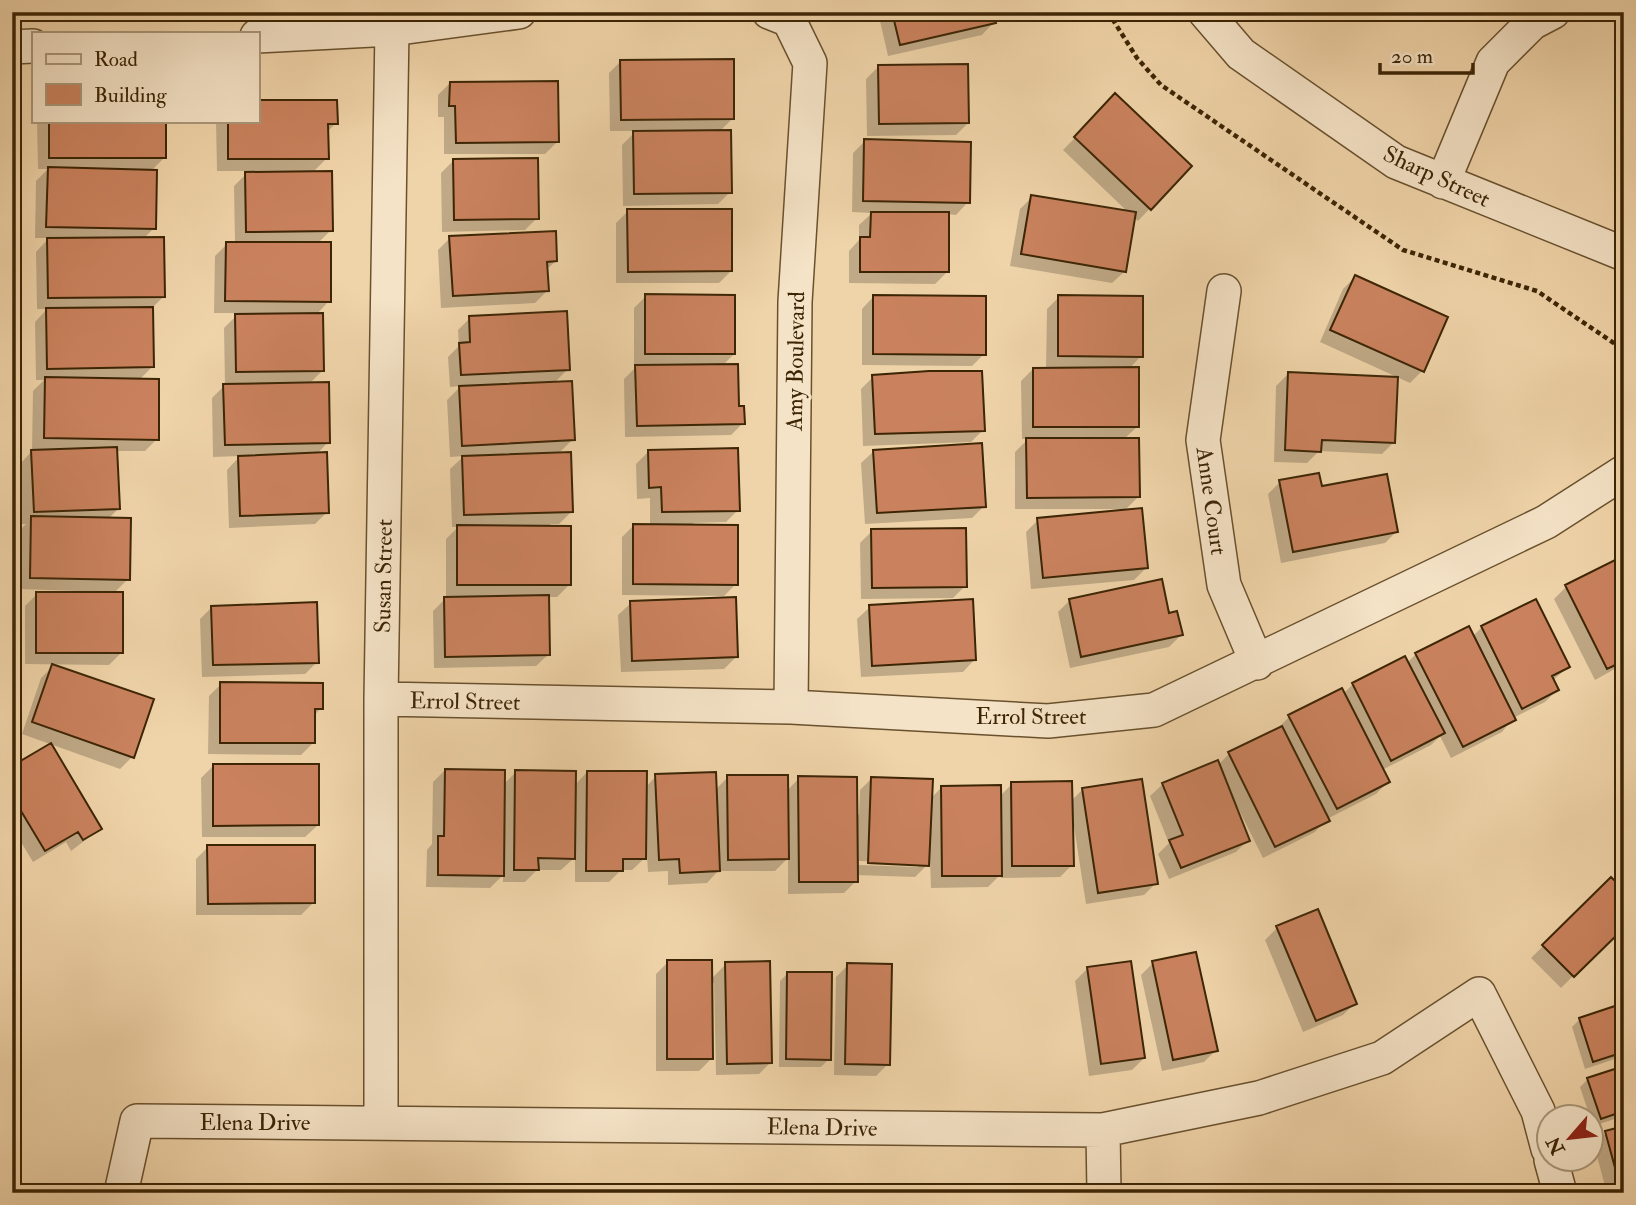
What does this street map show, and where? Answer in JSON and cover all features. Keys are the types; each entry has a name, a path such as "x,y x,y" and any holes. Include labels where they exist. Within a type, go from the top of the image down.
{"street":[{"path":"259,36 392,29 519,12"},
{"name":"Sharp Street","path":"1205,12 1241,54 1396,162 1624,254"},
{"path":"1443,182 1493,62 1532,23 1553,12"},
{"name":"Amy Boulevard","path":"779,16 810,62 795,302 791,707"},
{"name":"Susan Street","path":"381,1123 381,699 392,29"},
{"path":"12,47 32,47"},
{"name":"Anne Court","path":"1224,291 1203,440 1224,584 1257,663"},
{"name":"Errol Street","path":"381,699 791,707 1048,721 1154,710 1257,663 1546,522 1624,471"},
{"name":"Elena Drive","path":"121,1193 137,1121 1103,1130 1259,1098 1382,1058 1479,995 1534,1104"},
{"path":"1103,1130 1104,1193"},
{"path":"1555,1174 1560,1193"}],"path":[{"path":"1108,12 1137,58 1161,85 1403,250 1537,290 1624,350"}],"building":[{"path":"892,12 993,12 996,23 900,45"},
{"path":"734,59 734,119 621,120 620,60"},
{"path":"968,64 969,123 879,124 878,65"},
{"path":"558,81 559,142 456,143 455,106 449,106 450,82"},
{"path":"1115,93 1192,166 1151,210 1074,137"},
{"path":"259,100 337,100 338,124 328,124 329,159 228,159 228,122 259,122"},
{"path":"49,122 166,122 166,158 49,158"},
{"path":"731,130 732,193 634,194 633,131"},
{"path":"864,139 971,142 970,203 863,201"},
{"path":"538,158 539,219 454,220 453,159"},
{"path":"48,167 157,170 156,229 46,227"},
{"path":"332,171 333,231 246,232 245,172"},
{"path":"1031,195 1136,212 1126,272 1021,254"},
{"path":"627,209 732,209 732,271 628,272"},
{"path":"871,212 949,212 949,272 860,272 860,237 870,237"},
{"path":"556,231 557,261 547,262 549,291 453,296 449,236"},
{"path":"164,237 165,297 48,298 47,238"},
{"path":"226,242 331,242 331,302 225,301"},
{"path":"1355,275 1448,317 1424,372 1330,330"},
{"path":"645,294 735,295 735,354 645,354"},
{"path":"873,295 986,296 986,355 873,354"},
{"path":"1058,295 1143,296 1143,357 1058,356"},
{"path":"153,307 154,367 47,369 46,308"},
{"path":"567,311 570,370 461,375 459,343 470,342 469,316"},
{"path":"323,313 324,371 236,372 235,314"},
{"path":"738,364 739,406 744,406 745,424 637,426 635,365"},
{"path":"1139,367 1139,427 1033,427 1033,368"},
{"path":"982,371 985,431 875,434 872,375"},
{"path":"1288,372 1398,377 1395,443 1322,440 1321,452 1285,450"},
{"path":"45,377 159,379 159,440 44,438"},
{"path":"572,381 575,440 462,446 459,386"},
{"path":"329,382 330,443 225,445 223,384"},
{"path":"1026,438 1139,438 1140,497 1027,498"},
{"path":"982,443 986,507 877,513 873,450"},
{"path":"117,447 120,509 34,512 31,450"},
{"path":"738,448 740,511 662,512 661,487 649,488 648,450"},
{"path":"327,452 329,513 240,516 238,456"},
{"path":"571,452 573,512 464,515 462,456"},
{"path":"1319,473 1322,486 1387,474 1398,532 1293,552 1279,480"},
{"path":"1142,508 1148,568 1043,578 1037,518"},
{"path":"31,516 131,518 130,580 30,578"},
{"path":"633,524 738,525 738,585 633,584"},
{"path":"457,525 571,526 571,585 457,585"},
{"path":"966,528 967,587 872,588 871,529"},
{"path":"1617,559 1624,571 1624,661 1607,669 1565,585"},
{"path":"1162,579 1169,613 1177,611 1183,635 1081,657 1069,599"},
{"path":"36,592 123,592 123,653 36,653"},
{"path":"549,595 550,655 445,657 444,597"},
{"path":"736,597 738,657 632,661 630,601"},
{"path":"973,599 976,660 872,666 869,605"},
{"path":"1536,599 1570,667 1552,676 1559,690 1522,709 1481,626"},
{"path":"317,602 319,663 213,665 211,606"},
{"path":"1469,626 1516,720 1463,747 1415,653"},
{"path":"1405,656 1445,733 1391,761 1352,683"},
{"path":"52,664 154,699 134,758 32,722"},
{"path":"220,682 323,683 323,709 315,709 315,743 220,743"},
{"path":"1342,688 1390,782 1337,809 1288,715"},
{"path":"1282,726 1330,821 1275,847 1228,752"},
{"path":"51,743 102,829 83,840 78,832 45,851 12,796 12,766"},
{"path":"1218,760 1250,841 1181,868 1169,840 1183,835 1162,783"},
{"path":"213,764 319,764 319,825 213,826"},
{"path":"445,769 505,770 504,876 438,875 438,836 444,836"},
{"path":"515,770 576,771 575,859 538,858 539,870 514,870"},
{"path":"587,771 647,771 646,859 623,859 623,871 586,871"},
{"path":"716,772 720,871 680,873 679,859 659,860 655,774"},
{"path":"727,775 788,775 789,859 728,860"},
{"path":"798,776 857,777 858,882 799,882"},
{"path":"871,777 933,779 929,866 868,863"},
{"path":"1142,779 1158,884 1098,893 1082,788"},
{"path":"1072,781 1074,866 1012,866 1011,782"},
{"path":"1001,785 1002,876 942,876 941,786"},
{"path":"207,845 315,845 315,903 208,904"},
{"path":"1611,877 1624,890 1624,928 1574,977 1542,945"},
{"path":"1318,909 1357,1004 1316,1021 1276,926"},
{"path":"1196,952 1218,1051 1173,1060 1152,961"},
{"path":"667,960 712,960 713,1059 667,1059"},
{"path":"770,961 772,1063 727,1064 725,962"},
{"path":"1131,961 1145,1058 1101,1064 1087,967"},
{"path":"847,963 892,964 890,1065 845,1064"},
{"path":"787,972 832,972 831,1060 786,1059"},
{"path":"1624,1003 1624,1052 1593,1062 1579,1018"},
{"path":"1624,1066 1624,1111 1604,1118 1604,1104 1596,1104 1587,1078"},
{"path":"1624,1126 1624,1173 1617,1175 1605,1131"}]}
